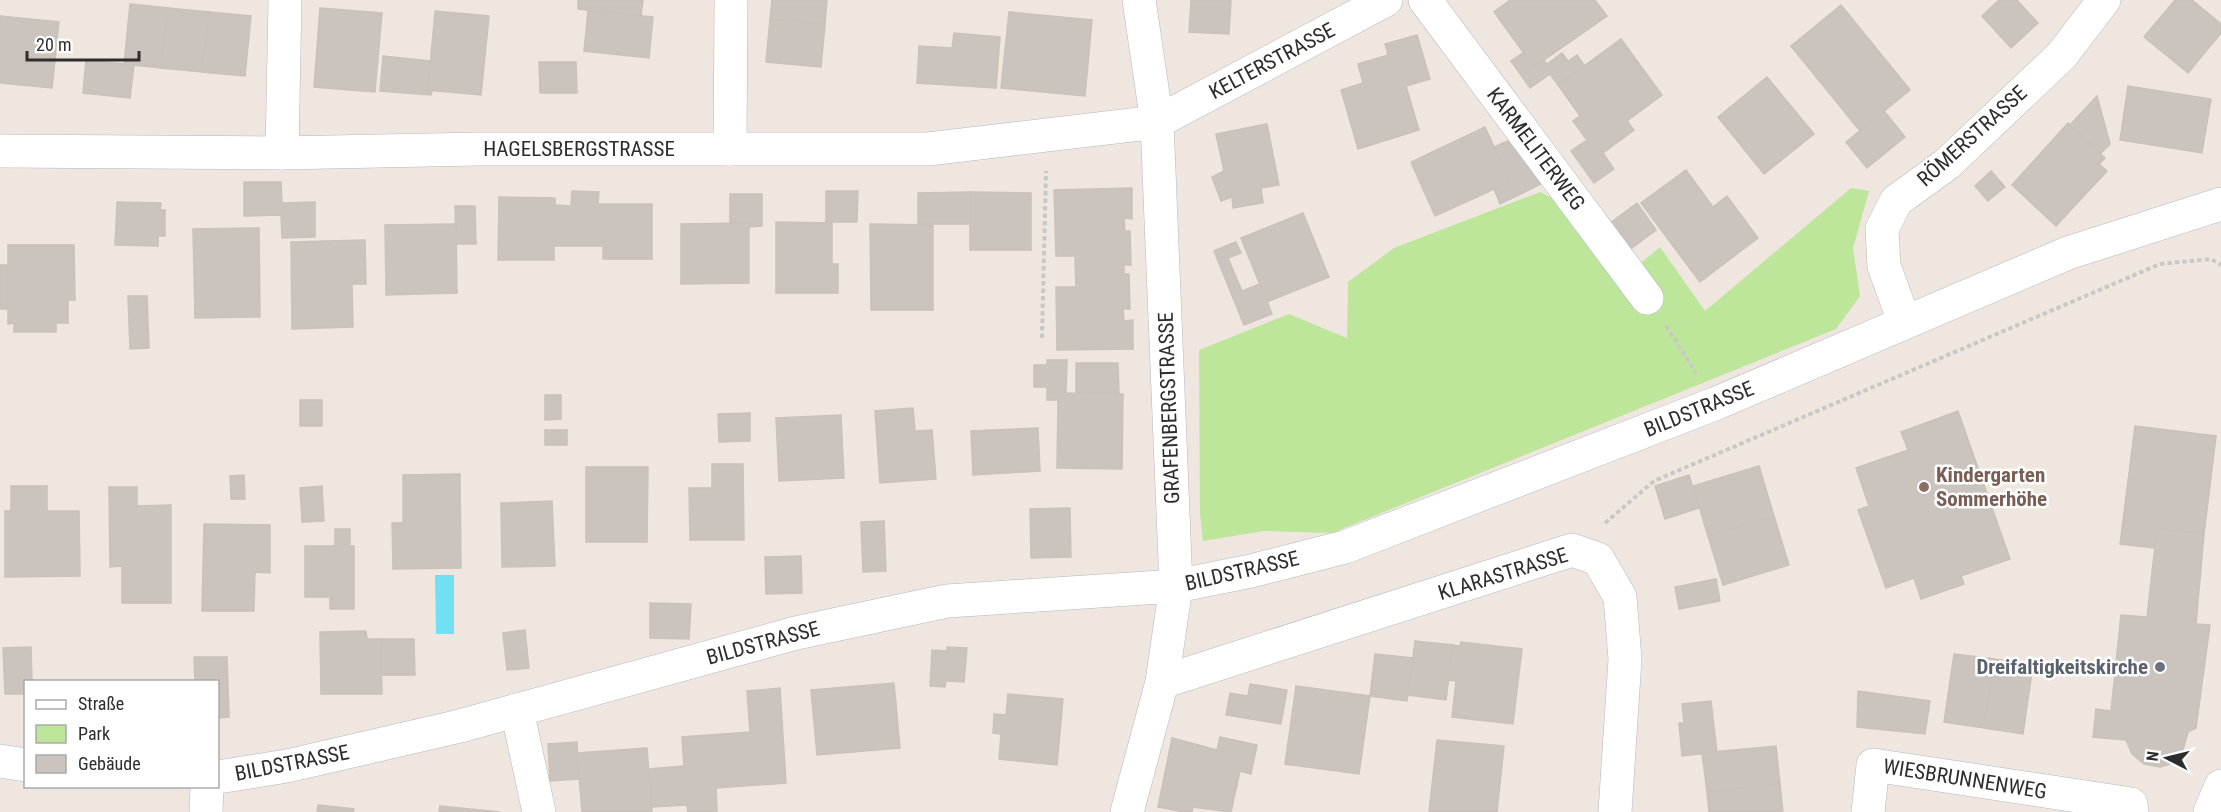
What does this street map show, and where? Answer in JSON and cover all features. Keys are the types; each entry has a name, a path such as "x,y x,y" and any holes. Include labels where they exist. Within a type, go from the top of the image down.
{"street":[{"path":"282,153 285,0"},
{"path":"730,149 731,0"},
{"name":"GRAFENBERGSTRASSE","path":"1127,812 1162,682 1176,586 1157,122 1139,0"},
{"name":"KELTERSTRASSE","path":"1157,122 1386,0"},
{"name":"KARMELITERWEG","path":"1425,0 1647,298"},
{"name":"RÖMERSTRASSE","path":"1904,321 1884,266 1882,238 1882,229 1896,201 1947,164 2062,55 2104,0"},
{"name":"HAGELSBERGSTRASSE","path":"0,151 282,153 478,149 928,148 1157,122"},
{"name":"BILDSTRASSE","path":"219,777 287,766 517,710 796,633 947,601 1176,586 1251,572 1345,547 1717,403 1904,321 2068,253 2221,204"},
{"name":"KLARASTRASSE","path":"1162,682 1572,550 1598,559 1620,597 1625,659 1615,812"},
{"path":"517,710 539,812"},
{"path":"0,761 24,765"},
{"name":"WIESBRUNNENWEG","path":"1868,812 1873,765 2131,804 2132,812"},
{"path":"2210,812 2221,786"},
{"path":"206,812 207,788"}],"path":[{"path":"1042,338 1047,135"},
{"path":"1572,550 1654,481 2160,264 2211,259 2221,265"},
{"path":"1647,298 1717,403"}],"green space":[{"path":"1851,188 1869,191 1853,248 1860,296 1836,329 1332,533 1264,531 1203,541 1200,514 1199,350 1289,314 1347,338 1348,282 1394,248 1540,192 1570,207 1619,281 1660,247 1705,311"}],"water":[{"path":"435,575 454,575 454,634 436,634"}],"building":[{"path":"578,0 643,0 641,16 578,9"},
{"path":"772,0 827,0 825,24 770,19"},
{"path":"1191,0 1231,0 1229,34 1189,32"},
{"path":"1510,0 1595,0 1607,16 1534,67 1494,12"},
{"path":"1999,0 2017,0 2038,23 2011,48 1982,16"},
{"path":"2175,0 2192,0 2221,24 2221,33 2188,73 2144,37"},
{"path":"130,4 168,8 161,68 124,64"},
{"path":"1841,5 1910,90 1860,131 1791,46"},
{"path":"168,8 209,12 202,72 161,68"},
{"path":"320,8 382,13 375,92 314,87"},
{"path":"435,11 489,16 481,95 428,90"},
{"path":"588,11 653,17 649,58 584,51"},
{"path":"209,12 251,16 245,76 202,72"},
{"path":"1009,12 1092,20 1085,96 1001,88"},
{"path":"0,16 59,22 52,88 0,83"},
{"path":"770,19 825,24 821,67 766,62"},
{"path":"954,33 1000,37 996,88 917,83 919,46 952,48"},
{"path":"1417,35 1430,79 1406,86 1419,130 1358,149 1341,90 1363,83 1358,64 1388,55 1385,44"},
{"path":"1621,39 1662,95 1627,121 1634,130 1603,153 1614,169 1594,183 1571,151 1587,140 1573,121 1580,116 1558,85"},
{"path":"1524,52 1534,67 1544,60 1547,64 1562,53 1568,61 1577,55 1585,66 1558,85 1550,74 1530,88 1511,61"},
{"path":"383,56 430,61 428,90 432,91 431,95 380,91"},
{"path":"86,60 134,65 130,98 83,93"},
{"path":"539,62 576,62 577,93 540,93"},
{"path":"1767,77 1814,134 1764,174 1718,117"},
{"path":"2128,86 2211,99 2202,153 2120,140"},
{"path":"2097,96 2110,144 2100,154 2070,125"},
{"path":"1884,111 1905,137 1867,168 1846,142"},
{"path":"2068,123 2105,158 2099,164 2107,171 2056,226 2012,185"},
{"path":"1267,124 1279,185 1261,188 1263,203 1233,208 1232,197 1221,201 1212,177 1224,171 1216,134"},
{"path":"1485,127 1510,182 1435,216 1411,162"},
{"path":"1519,136 1541,184 1500,204 1494,189 1510,182 1494,147"},
{"path":"1686,170 1713,207 1727,196 1758,238 1700,282 1641,203"},
{"path":"1991,171 2005,187 1988,201 1975,186"},
{"path":"244,182 281,182 282,203 315,202 315,237 282,238 281,215 244,216"},
{"path":"1132,188 1132,219 1124,218 1125,231 1130,231 1131,265 1124,265 1124,274 1129,274 1130,309 1123,309 1124,321 1133,320 1133,349 1057,350 1056,287 1076,287 1075,256 1056,256 1054,190"},
{"path":"572,191 599,192 598,204 652,204 652,259 603,259 603,246 554,246 554,260 498,260 499,197 555,198 555,205 571,206"},
{"path":"826,191 858,191 857,222 826,222"},
{"path":"970,192 970,224 918,224 918,193"},
{"path":"970,192 1031,193 1031,250 970,250"},
{"path":"730,194 762,194 762,226 748,227 749,223 730,223"},
{"path":"117,202 161,203 160,210 165,210 165,236 158,236 158,246 115,245"},
{"path":"1637,203 1656,230 1629,250 1609,224"},
{"path":"455,206 475,206 476,244 456,244"},
{"path":"1303,213 1329,277 1267,302 1241,238"},
{"path":"776,222 832,223 832,264 838,264 838,293 776,293"},
{"path":"749,223 749,283 681,284 681,224"},
{"path":"456,224 457,293 386,295 385,225"},
{"path":"870,224 933,225 933,310 871,310"},
{"path":"259,228 260,317 195,318 193,229"},
{"path":"365,240 366,284 352,284 353,327 292,329 291,242"},
{"path":"1236,242 1241,253 1228,258 1242,291 1260,284 1272,314 1244,325 1214,251"},
{"path":"8,245 74,245 75,300 68,300 68,323 56,323 56,332 14,332 14,323 8,324"},
{"path":"0,265 8,265 8,309 0,309"},
{"path":"128,296 147,296 149,348 130,349"},
{"path":"1047,360 1067,360 1066,393 1123,394 1122,469 1057,468 1058,400 1047,400 1047,387 1034,387 1034,365 1047,365"},
{"path":"1076,363 1118,363 1119,393 1076,393"},
{"path":"545,395 561,395 561,419 545,420"},
{"path":"300,400 322,400 322,426 300,426"},
{"path":"913,408 915,431 932,430 936,479 880,483 875,411"},
{"name":"Kindergarten Sommerhöhe","path":"1958,411 2010,559 1961,576 1964,584 1921,599 1914,578 1886,588 1858,510 1869,506 1856,468 1908,450 1901,432"},
{"path":"750,413 750,441 719,442 718,414"},
{"path":"841,415 844,478 779,481 776,418"},
{"path":"2135,426 2216,436 2204,534 2157,528 2154,548 2120,544"},
{"path":"1038,428 1040,471 973,475 971,431"},
{"path":"545,430 567,430 567,445 545,445"},
{"path":"712,464 743,464 744,540 690,540 689,488 712,488"},
{"path":"1759,466 1774,516 1708,536 1693,486"},
{"path":"586,467 648,467 647,542 586,542"},
{"path":"460,474 461,568 393,569 392,523 403,523 403,475"},
{"path":"244,475 245,499 231,499 230,476"},
{"path":"1689,475 1699,508 1665,519 1655,486"},
{"path":"11,486 47,486 47,511 79,511 80,576 5,577 5,511 11,511"},
{"path":"322,486 324,521 302,522 300,488"},
{"path":"109,487 137,487 137,506 171,505 171,603 122,603 122,566 110,567"},
{"path":"552,501 555,566 502,567 501,503"},
{"path":"1070,508 1071,557 1031,558 1030,509"},
{"path":"1774,516 1789,565 1723,585 1708,536"},
{"path":"884,521 886,571 863,572 861,522"},
{"path":"204,524 270,525 270,573 255,572 254,611 202,611"},
{"name":"Dreifaltigkeitskirche","path":"2157,528 2204,534 2196,624 2210,625 2196,728 2188,732 2181,757 2174,763 2160,767 2144,764 2132,754 2126,740 2093,737 2096,709 2111,711 2121,615 2147,617"},
{"path":"335,529 350,529 350,546 354,546 354,609 330,609 330,597 305,597 305,546 335,546"},
{"path":"801,556 802,593 766,594 765,557"},
{"path":"1716,579 1720,601 1679,609 1675,587"},
{"path":"650,603 691,604 689,639 650,638"},
{"path":"525,630 529,668 507,670 503,633"},
{"path":"366,631 367,639 381,639 382,694 321,694 320,632"},
{"path":"381,639 414,639 415,675 382,675"},
{"path":"1415,641 1453,645 1446,700 1408,695"},
{"path":"1461,642 1522,649 1513,724 1452,717 1456,681 1448,680 1453,645 1460,646"},
{"path":"31,647 32,680 24,680 24,694 5,694 3,648"},
{"path":"947,647 967,648 964,682 946,681 945,687 930,686 932,650 947,651"},
{"path":"1375,654 1413,658 1407,701 1370,696"},
{"path":"1954,654 1994,659 1984,728 1944,722"},
{"path":"194,657 227,657 229,717 219,718 219,680 195,680"},
{"path":"1994,659 2033,665 2023,734 1984,728"},
{"path":"894,683 900,748 817,755 811,690"},
{"path":"1250,684 1287,690 1281,724 1226,715 1230,693 1248,696"},
{"path":"1296,686 1370,696 1359,774 1285,764"},
{"path":"780,688 786,783 716,788 717,812 688,812 687,805 652,807 649,769 684,766 682,737 750,732 747,691"},
{"path":"1858,691 1930,701 1925,734 1857,727"},
{"path":"1008,694 1063,699 1057,765 999,759 1001,734 993,733 994,714 1006,715"},
{"path":"1711,701 1717,752 1682,756 1679,723 1684,723 1682,704"},
{"path":"1220,737 1257,745 1251,774 1240,771 1231,812 1193,807 1192,812 1184,812 1158,807 1172,738 1217,750"},
{"path":"1437,740 1504,746 1497,812 1429,812"},
{"path":"577,742 579,779 550,781 548,744"},
{"path":"1776,746 1780,784 1707,792 1702,753"},
{"path":"647,748 652,812 582,812 577,753"},
{"path":"1780,784 1783,812 1709,812 1707,792"},
{"path":"318,805 354,809 353,812 317,812"},
{"path":"440,806 500,812 439,812"}],"place":[{"name":"Kindergarten Sommerhöhe","path":"1924,487"},
{"name":"Dreifaltigkeitskirche","path":"2160,667"}]}
